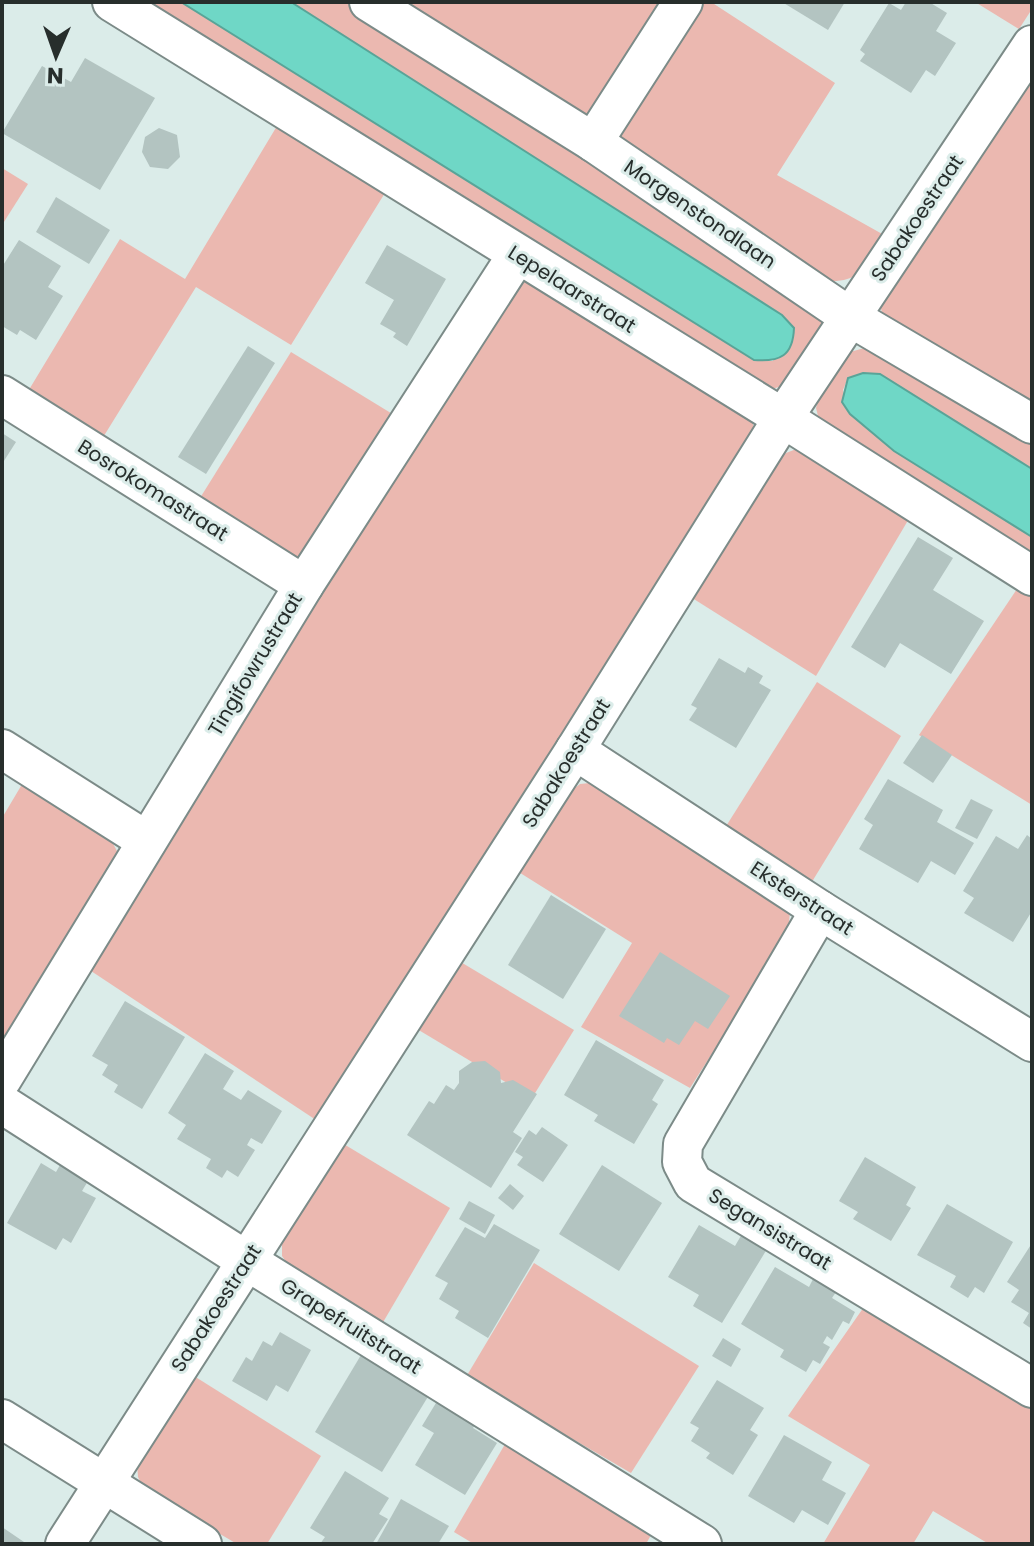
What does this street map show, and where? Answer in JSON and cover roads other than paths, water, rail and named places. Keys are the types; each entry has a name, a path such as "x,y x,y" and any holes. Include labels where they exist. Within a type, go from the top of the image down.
{"street":[{"name":"Lepelaarstraat","path":"112,2 1032,576"},
{"name":"Morgenstondlaan","path":"369,2 593,142 850,317 1032,424"},
{"path":"593,142 683,2"},
{"name":"Sabakoestraat","path":"65,1544 575,750 783,418 1032,45"},
{"name":"Tingifowrustraat","path":"2,1079 304,585 517,255"},
{"name":"Bosrokomastraat","path":"2,395 304,585"},
{"path":"2,749 147,841"},
{"name":"Eksterstraat","path":"575,750 820,910 1032,1042"},
{"name":"Segansistraat","path":"820,910 683,1144 682,1162 693,1183 1032,1388"},
{"name":"Grapefruitstraat","path":"2,1104 247,1261 702,1544"},
{"path":"2,1419 202,1544"}]}
